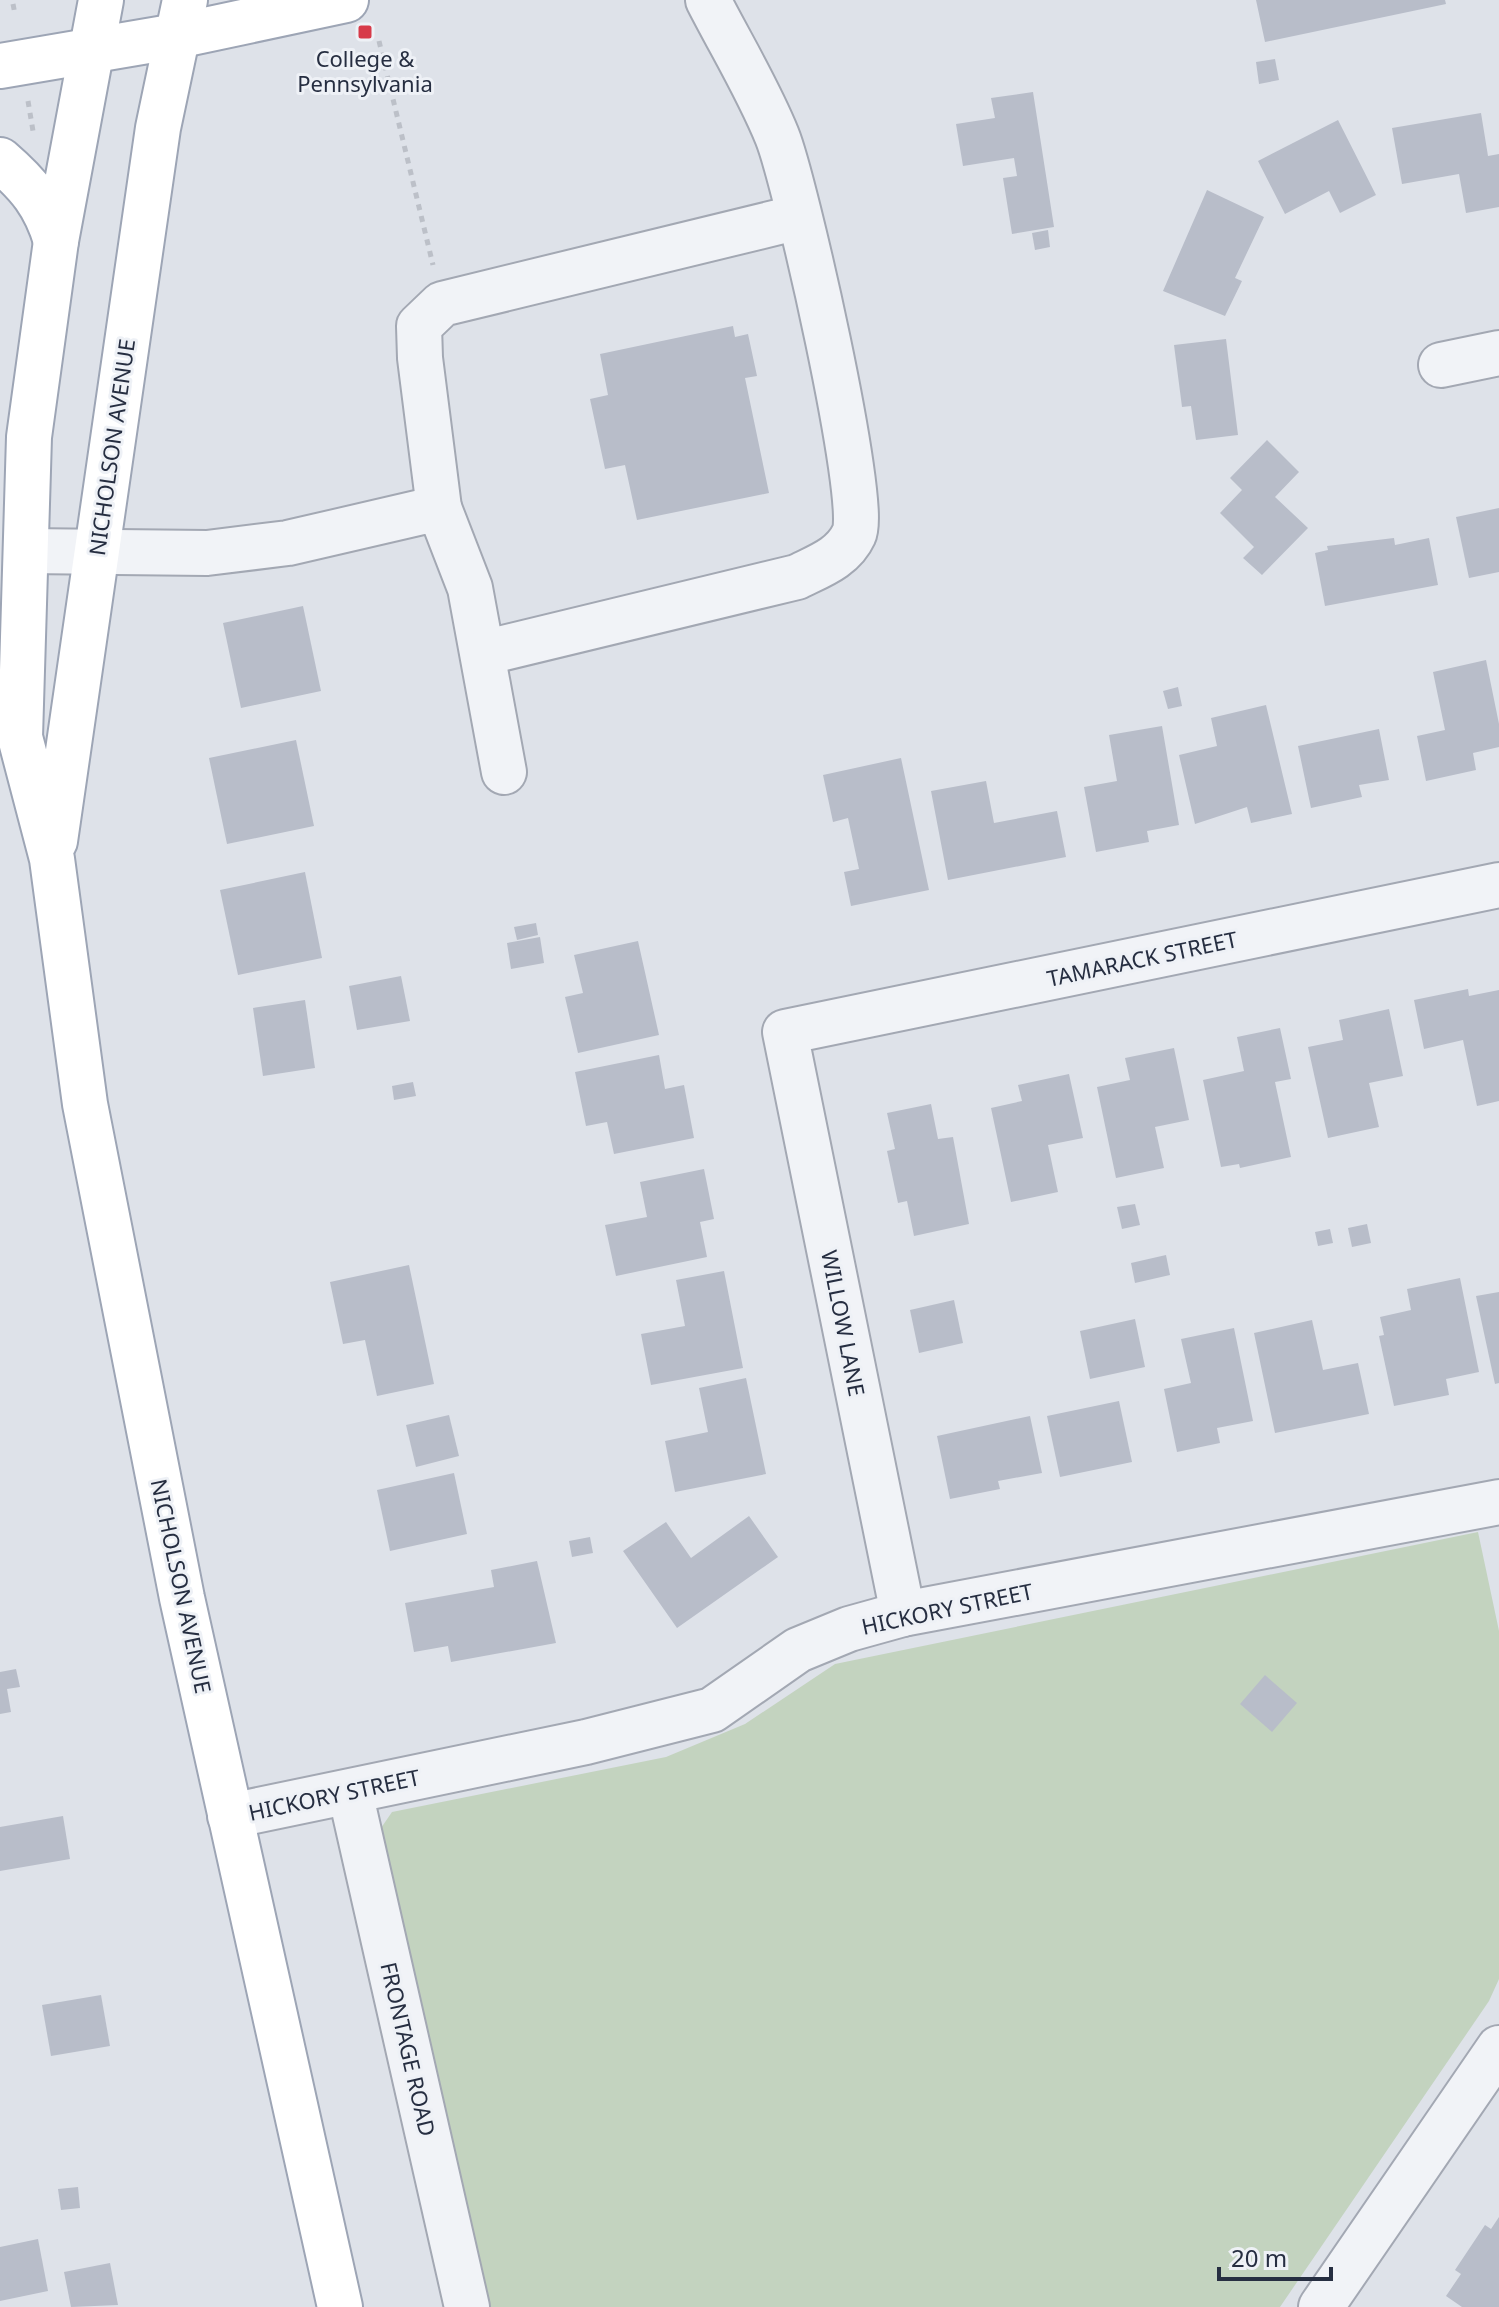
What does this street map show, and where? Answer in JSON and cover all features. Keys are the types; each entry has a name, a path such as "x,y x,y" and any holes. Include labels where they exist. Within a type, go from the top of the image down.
{"main road":[{"name":"NICHOLSON AVENUE","path":"101,0 56,241 29,437 20,737 52,859 85,1104 182,1598 340,2307"},
{"path":"0,66 92,50 182,12 346,0"},
{"name":"NICHOLSON AVENUE","path":"52,859 158,128 182,12"},
{"path":"0,160 36,193 47,211 56,241"}],"street":[{"path":"483,653 797,577 837,557 856,532 852,461 799,217 777,135 708,0"},
{"path":"504,772 470,588 439,508 419,326 442,304 799,217"},
{"path":"1441,365 1499,353"},
{"path":"26,551 207,553 288,543 439,508"},
{"name":"TAMARACK STREET","path":"785,1032 1499,885"},
{"name":"WILLOW LANE","path":"785,1032 903,1614"},
{"name":"HICKORY STREET","path":"230,1816 586,1742 712,1710 798,1650 849,1629 903,1614 1499,1502"},
{"name":"FRONTAGE ROAD","path":"350,1792 467,2307"},
{"path":"1321,2307 1499,2048"}],"path":[{"path":"13,4 15,14"},
{"path":"379,41 442,304"}],"green space":[{"path":"1478,1532 1499,1631 1499,1979 1489,2001 1280,2307 486,2307 381,1828 392,1812 666,1757 745,1724 835,1664"}],"building":[{"path":"1256,0 1445,0 1446,4 1265,42"},
{"path":"1275,59 1279,80 1259,84 1256,62"},
{"path":"1033,92 1054,227 1012,234 1003,178 1017,176 1014,158 963,166 956,124 995,118 991,98"},
{"path":"1481,113 1488,156 1499,154 1499,207 1466,213 1459,174 1402,184 1392,128"},
{"path":"1338,120 1376,195 1340,213 1329,191 1285,214 1258,161"},
{"path":"1207,190 1264,217 1235,278 1242,281 1225,316 1163,291"},
{"path":"1048,230 1050,247 1035,250 1032,233"},
{"path":"733,326 735,337 748,334 757,376 745,378 769,493 637,520 625,465 605,469 590,399 608,395 600,354"},
{"path":"1226,339 1238,435 1196,440 1191,406 1182,407 1174,345"},
{"path":"1267,440 1299,472 1275,497 1308,528 1262,575 1243,558 1254,547 1220,513 1242,490 1230,478"},
{"path":"1499,508 1499,572 1469,578 1456,517"},
{"path":"1394,538 1395,545 1429,538 1438,585 1325,606 1315,553 1328,550 1327,546"},
{"path":"303,606 321,691 241,708 223,623"},
{"path":"1486,660 1499,724 1499,747 1473,753 1476,770 1426,781 1417,736 1445,730 1433,672"},
{"path":"1178,687 1182,706 1168,709 1163,691"},
{"path":"1266,705 1292,814 1251,823 1247,807 1195,824 1179,755 1217,746 1211,718"},
{"path":"1162,726 1179,825 1147,831 1149,842 1096,852 1084,787 1117,781 1109,735"},
{"path":"1379,729 1389,780 1359,785 1362,797 1311,808 1298,746"},
{"path":"296,740 314,826 227,844 209,758"},
{"path":"901,758 929,890 851,906 844,872 859,869 848,818 833,822 823,775"},
{"path":"986,781 994,823 1057,811 1066,857 948,880 931,791"},
{"path":"305,872 322,958 238,975 220,890"},
{"path":"536,923 538,935 517,940 514,927"},
{"path":"540,937 544,963 511,969 507,943"},
{"path":"638,941 659,1035 578,1053 565,997 583,993 574,955"},
{"path":"401,976 410,1021 357,1030 349,986"},
{"path":"1468,989 1469,996 1499,990 1499,1101 1477,1106 1463,1040 1424,1049 1414,1000"},
{"path":"305,1000 315,1068 263,1076 253,1008"},
{"path":"1389,1009 1403,1076 1369,1083 1379,1127 1328,1138 1308,1047 1343,1040 1339,1020"},
{"path":"1280,1028 1291,1079 1275,1082 1291,1157 1240,1168 1239,1164 1221,1167 1203,1080 1244,1071 1237,1037"},
{"path":"1174,1048 1189,1120 1155,1127 1164,1168 1116,1178 1097,1087 1130,1080 1125,1058"},
{"path":"659,1055 665,1089 684,1085 694,1138 614,1154 607,1122 586,1126 575,1072"},
{"path":"1069,1074 1083,1138 1048,1145 1058,1192 1011,1202 991,1108 1022,1101 1018,1085"},
{"path":"413,1082 416,1096 394,1100 392,1086"},
{"path":"931,1104 938,1139 953,1137 969,1224 914,1236 907,1201 898,1203 887,1151 895,1149 887,1113"},
{"path":"704,1169 714,1219 700,1222 707,1257 616,1276 605,1225 647,1217 640,1182"},
{"path":"1135,1204 1140,1225 1122,1229 1117,1207"},
{"path":"1367,1224 1371,1243 1352,1247 1348,1228"},
{"path":"1330,1229 1333,1243 1318,1246 1315,1232"},
{"path":"1166,1255 1170,1275 1135,1283 1131,1263"},
{"path":"409,1265 434,1384 377,1396 365,1340 343,1344 330,1282"},
{"path":"724,1271 743,1368 651,1385 641,1334 685,1326 676,1280"},
{"path":"1460,1278 1479,1372 1446,1379 1449,1395 1394,1406 1379,1336 1384,1335 1380,1317 1411,1310 1407,1289"},
{"path":"1499,1292 1499,1383 1495,1384 1476,1296"},
{"path":"954,1300 963,1343 919,1353 910,1310"},
{"path":"1135,1319 1145,1367 1090,1379 1080,1331"},
{"path":"1312,1320 1323,1370 1358,1363 1369,1414 1275,1433 1254,1333"},
{"path":"1234,1328 1253,1421 1217,1428 1220,1443 1177,1452 1164,1389 1191,1383 1181,1339"},
{"path":"746,1378 766,1474 675,1492 665,1441 708,1432 699,1388"},
{"path":"1119,1401 1132,1462 1060,1477 1047,1416"},
{"path":"449,1415 459,1456 416,1467 406,1425"},
{"path":"1030,1416 1042,1473 998,1481 1000,1489 950,1499 937,1436"},
{"path":"454,1473 467,1534 390,1551 377,1490"},
{"path":"749,1516 778,1557 677,1628 623,1551 666,1522 691,1558"},
{"path":"590,1537 593,1553 572,1557 569,1541"},
{"path":"537,1561 556,1643 451,1662 448,1646 414,1652 405,1603 494,1587 491,1570"},
{"path":"16,1669 20,1687 7,1689 11,1712 0,1714 0,1672"},
{"path":"1265,1675 1297,1703 1272,1732 1240,1704"},
{"path":"63,1816 70,1859 0,1871 0,1827"},
{"path":"101,1995 110,2046 51,2056 42,2005"},
{"path":"78,2187 80,2208 61,2210 58,2189"},
{"path":"1499,2217 1499,2307 1462,2307 1446,2296 1461,2274 1455,2270 1485,2225 1491,2229"},
{"path":"38,2239 48,2291 0,2301 0,2247"},
{"path":"110,2263 118,2305 71,2307 64,2272"}],"place":[{"name":"College & Pennsylvania","path":"365,32"}]}
